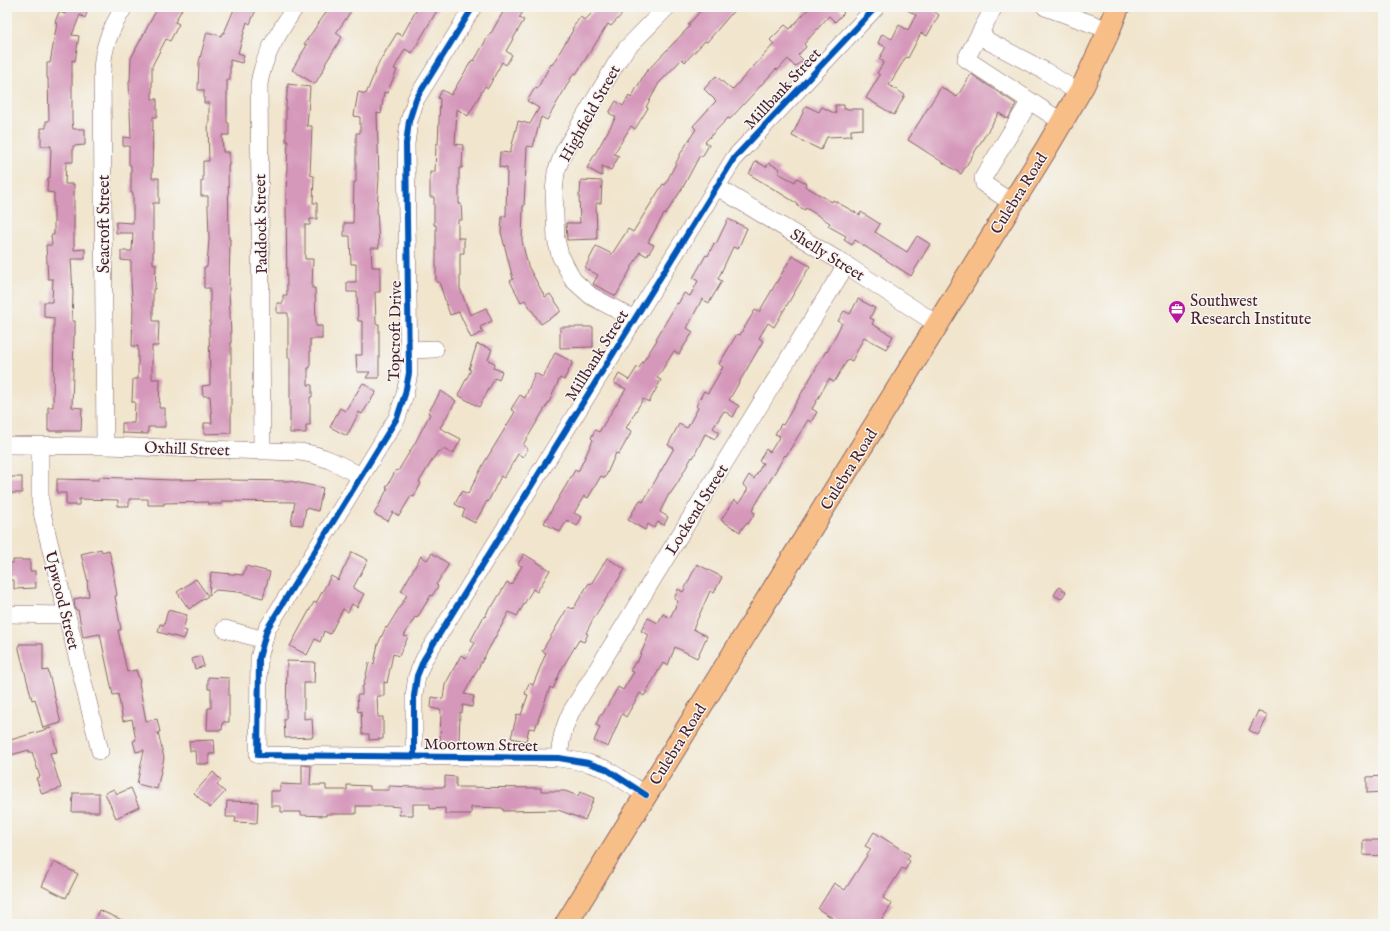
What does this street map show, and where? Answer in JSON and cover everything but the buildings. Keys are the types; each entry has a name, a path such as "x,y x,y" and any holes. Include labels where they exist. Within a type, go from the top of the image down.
{"main road":[{"name":"Culebra Road","path":"566,924 1062,122 1079,93 1109,30 1118,7"}],"street":[{"name":"Seacroft Street","path":"105,446 102,66 107,38 124,7"},
{"name":"Paddock Street","path":"262,450 259,84 269,51 295,7"},
{"name":"Topcroft Drive","path":"258,755 259,658 267,629 397,418 405,394 409,373 407,131 416,99 473,7"},
{"name":"Highfield Street","path":"634,319 592,296 573,280 560,255 556,239 554,192 556,172 564,151 617,62 626,49 667,7"},
{"name":"Millbank Street","path":"414,756 414,696 417,676 424,659 634,319 741,150 876,7"},
{"path":"994,7 966,59 1062,122"},
{"path":"1045,7 1109,30"},
{"path":"981,33 988,41 1045,72 1079,93"},
{"path":"1012,203 984,184 983,178 1030,101"},
{"name":"Shelly Street","path":"717,187 846,265 937,324"},
{"name":"Lockend Street","path":"560,758 560,741 571,712 846,265"},
{"name":"Topcroft Drive","path":"409,350 435,349"},
{"name":"Oxhill Street","path":"7,445 105,446 300,452 324,457 344,466 361,477"},
{"name":"Upwood Street","path":"40,446 40,500 43,517 100,752"},
{"path":"7,614 66,615"},
{"path":"225,629 264,640"},
{"name":"Moortown Street","path":"258,755 560,758 588,763 606,769 646,795"}],"cycle path":[{"path":"473,7 416,99 409,121 406,144 409,373 405,394 397,418 267,629 259,658 258,755 559,758 588,763 606,769 646,795"},
{"path":"414,756 414,696 417,676 424,659 735,157 876,7"}],"place":[{"name":"Southwest Research Institute","path":"1177,324"}]}
